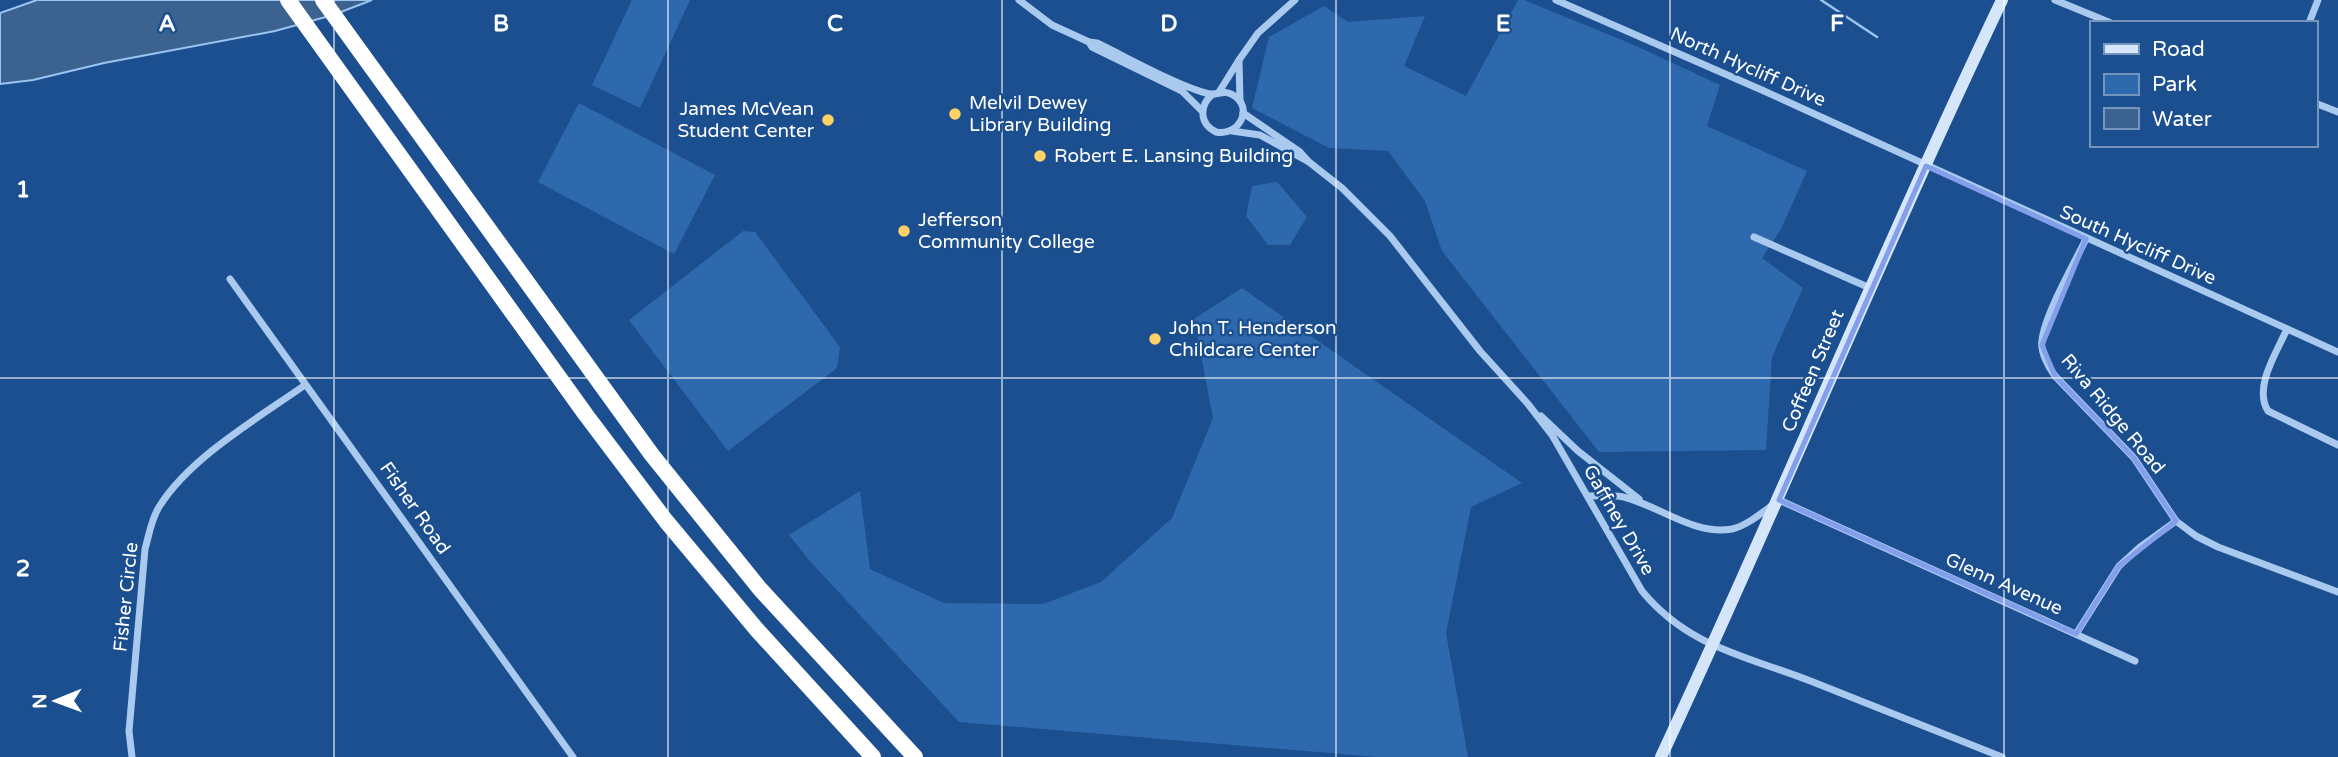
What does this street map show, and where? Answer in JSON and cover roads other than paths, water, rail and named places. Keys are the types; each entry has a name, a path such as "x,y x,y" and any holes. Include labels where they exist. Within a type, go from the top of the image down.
{"highway":[{"path":"288,0 586,415 666,521 758,631 873,757"},
{"path":"323,0 652,455 760,589 915,757"}],"main road":[{"name":"Coffeen Street","path":"1661,757 1713,647 1870,288 2002,0"}],"street":[{"path":"1019,0 1052,24 1088,42 1097,43 1194,90 1231,94 1240,101"},
{"path":"1239,60 1243,113 1240,124 1232,131 1221,133 1211,130 1204,121 1204,103 1216,93 1239,60 1258,33 1295,0"},
{"name":"North Hycliff Drive","path":"1556,0 1764,91 1926,166"},
{"path":"2055,0 2106,21"},
{"path":"2310,21 2318,0"},
{"path":"1088,42 1092,47 1181,91 1202,111"},
{"path":"2317,104 2338,112"},
{"name":"Gaffney Drive","path":"1243,113 1300,152 1309,162"},
{"name":"Gaffney Drive","path":"1232,131 1260,135 1309,162 1342,188 1390,236 1480,351 1552,435 1642,591 1657,610 1713,647 1794,675 2002,757"},
{"name":"South Hycliff Drive","path":"1926,166 2338,352"},
{"path":"1754,237 1870,288"},
{"name":"Riva Ridge Road","path":"2086,239 2054,305 2042,338 2045,356 2055,376 2134,458 2176,521 2196,536 2218,547 2338,592"},
{"name":"Fisher Road","path":"230,279 573,757"},
{"path":"2287,329 2270,368 2262,394 2263,404 2268,411 2338,444"},
{"name":"Fisher Circle","path":"132,757 130,731 145,549 158,508 177,483 200,461 305,385"},
{"path":"1528,404 1578,451 1648,506"},
{"path":"1589,496 1625,497 1695,525 1717,530 1734,528 1779,500"},
{"name":"Glenn Avenue","path":"1779,500 2076,634 2119,566 2176,521"},
{"path":"2076,634 2135,661"}],"water":[{"path":"37,0 372,0 333,15 275,31 104,63 33,80 0,84 0,13"}],"waterway":[{"path":"1821,0 1877,37"}],"place":[{"name":"Melvil Dewey Library Building","path":"955,114"},
{"name":"James McVean Student Center","path":"828,120"},
{"name":"Robert E. Lansing Building","path":"1040,156"},
{"name":"Jefferson Community College","path":"904,231"},
{"name":"John T. Henderson Childcare Center","path":"1155,339"}]}
